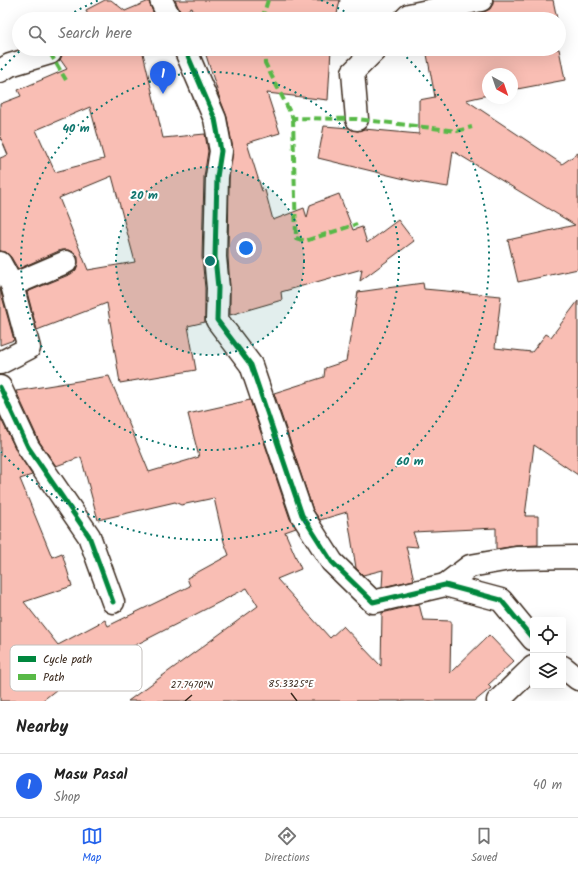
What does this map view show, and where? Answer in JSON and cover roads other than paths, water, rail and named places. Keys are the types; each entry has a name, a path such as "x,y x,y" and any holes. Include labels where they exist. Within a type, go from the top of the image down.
{"street":[{"path":"161,0 167,12"},
{"path":"423,12 481,0"},
{"path":"0,71 10,65 40,56"},
{"path":"188,56 215,119 221,151 217,177 215,257 218,288 217,320 251,365 302,515 332,562 373,602 445,585 470,566 516,558 578,558"},
{"path":"357,119 353,72 369,56"},
{"path":"12,285 66,262"},
{"path":"0,264 12,285 29,348 0,364"},
{"path":"0,387 28,447 89,536 113,602"},
{"path":"445,585 501,600 530,635"},
{"path":"566,669 578,679"},
{"path":"498,701 530,670"}],"place":[{"name":"Masu Pasal","path":"163,94"}]}
